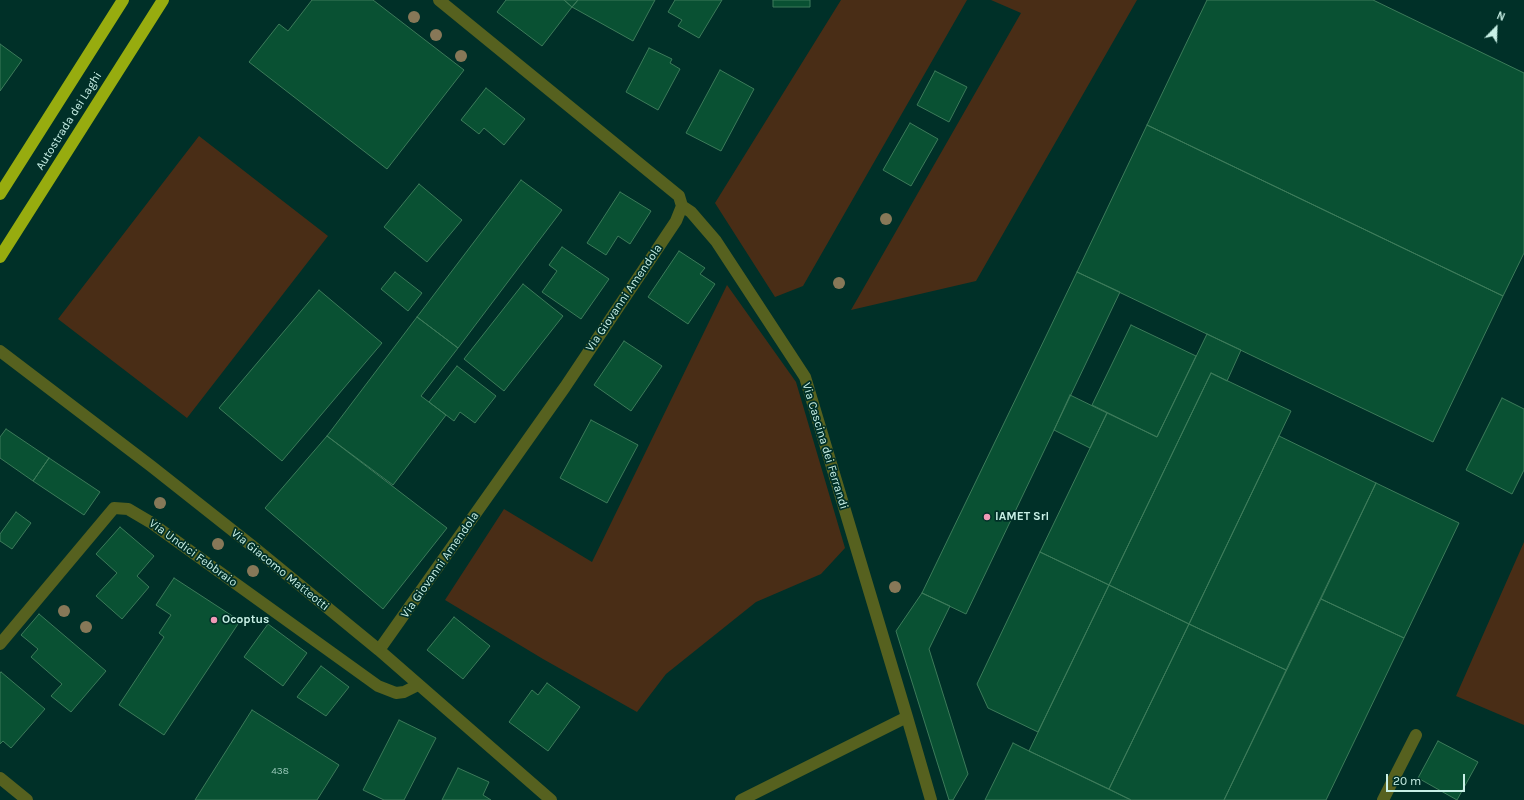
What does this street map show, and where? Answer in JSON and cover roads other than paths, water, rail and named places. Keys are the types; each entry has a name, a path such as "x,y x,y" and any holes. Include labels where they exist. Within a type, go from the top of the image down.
{"highway":[{"name":"Autostrada dei Laghi","path":"0,194 123,0"},
{"name":"Autostrada dei Laghi","path":"0,257 163,0"}],"street":[{"path":"439,0 679,196 682,206"},
{"name":"Via Giovanni Amendola","path":"379,650 565,387 676,221 682,206"},
{"name":"Via Cascina dei Ferrandi","path":"682,206 691,212 716,241 805,377 931,800"},
{"name":"Via Giacomo Matteotti","path":"0,351 232,530 379,650 551,800"},
{"name":"Via Undici Febbraio","path":"0,644 114,508 128,508 378,686 396,693 404,692 418,685"},
{"path":"741,800 907,717"},
{"path":"1383,800 1416,736"},
{"path":"0,778 27,800"}],"place":[{"name":"IAMET Srl","path":"987,517"},
{"name":"Ocoptus","path":"214,620"}]}
